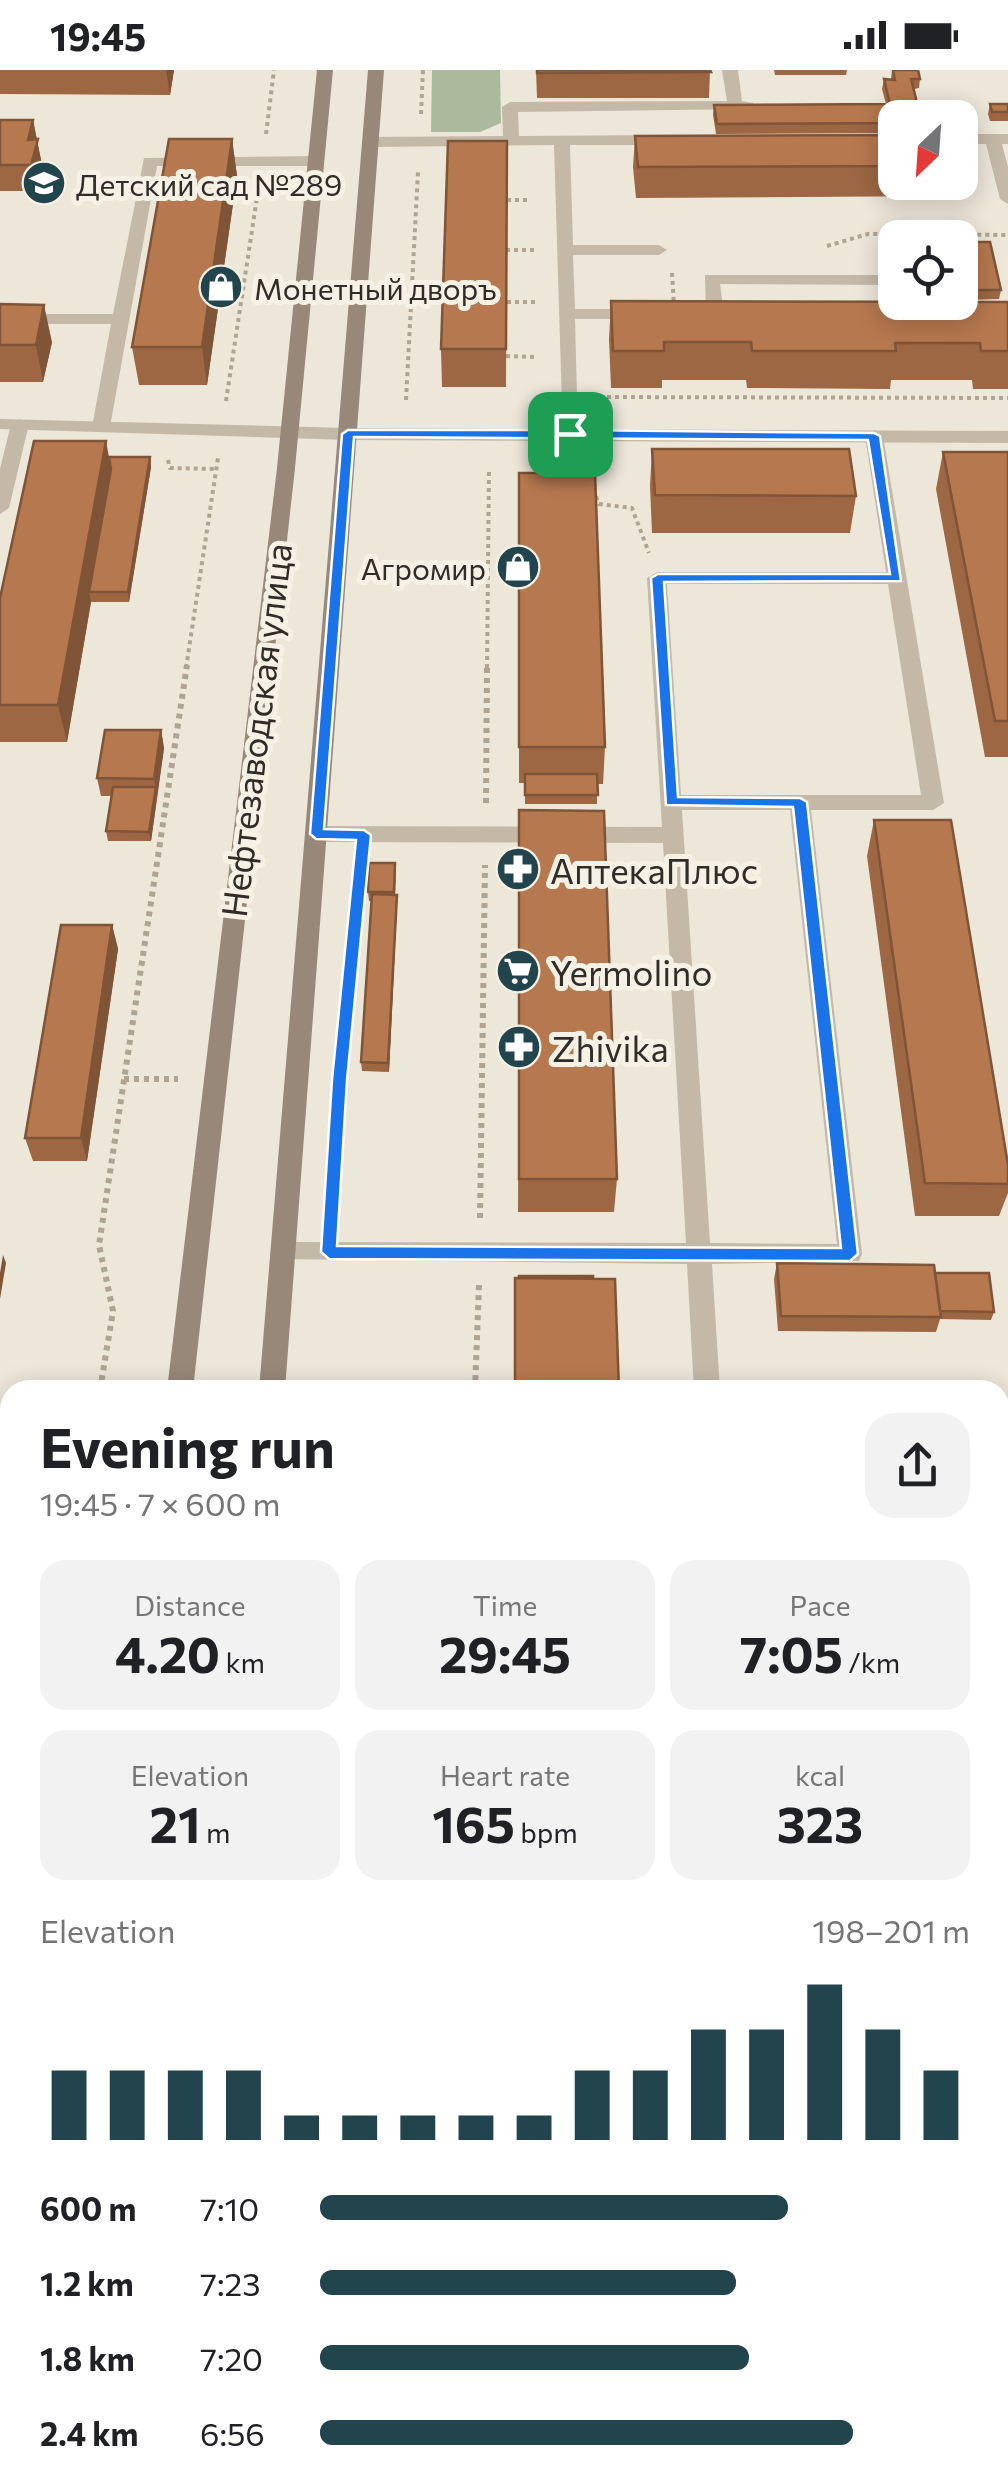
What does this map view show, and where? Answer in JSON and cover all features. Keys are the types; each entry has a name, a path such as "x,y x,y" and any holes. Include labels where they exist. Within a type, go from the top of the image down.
{"main road":[{"name":"Нефтезаводская улица","path":"181,1380 325,70"},
{"name":"Нефтезаводская улица","path":"273,1380 376,70"}],"street":[{"path":"730,70 735,106"},
{"path":"511,141 510,107 770,106"},
{"path":"1000,139 1008,199"},
{"path":"371,142 688,140"},
{"path":"562,141 570,434"},
{"path":"101,427 150,160 316,161"},
{"path":"564,250 659,250"},
{"path":"715,314 711,279 878,280"},
{"path":"566,314 657,314"},
{"path":"695,314 734,314"},
{"path":"0,319 121,319"},
{"path":"0,508 10,424 348,434 1008,437"},
{"path":"671,802 933,803 874,436"},
{"path":"706,1380 658,578 897,578"},
{"path":"284,1252 850,1254 800,802"},
{"path":"316,834 673,835"}],"path":[{"path":"102,1380 113,1311 99,1245 274,70"},
{"path":"421,118 423,70"},
{"path":"406,400 418,170"},
{"path":"818,249 868,234 1008,235"},
{"path":"600,380 600,397"},
{"path":"795,388 796,398"},
{"path":"842,388 844,398"},
{"path":"568,397 1008,398"},
{"path":"570,434 600,504 632,508 658,578"},
{"path":"476,1380 489,469"},
{"path":"329,1252 340,1080 364,835"},
{"path":"124,1079 182,1079"}],"green space":[{"path":"432,70 500,70 501,123 480,132 431,132"}],"building":[{"path":"710,70 711,72 537,73"},
{"path":"893,70 918,70 920,79 911,79 916,100 889,100 884,79 895,80"},
{"path":"878,104 878,123 717,124 714,105"},
{"path":"990,104 1008,104 1008,112 992,112"},
{"path":"0,120 33,120 28,140 38,139 31,165 0,165"},
{"path":"878,135 878,166 638,167 635,136"},
{"path":"169,139 232,139 202,347 132,347"},
{"path":"448,141 507,141 506,349 441,349"},
{"path":"978,242 990,242 1001,290 978,290"},
{"path":"611,301 878,302 878,320 978,320 978,302 1008,302 1008,351 981,351 980,343 895,343 896,351 752,351 751,342 664,342 664,351 613,351"},
{"path":"0,304 44,305 36,345 0,345"},
{"path":"34,441 106,441 58,705 0,705 0,598"},
{"path":"652,449 849,449 856,496 655,495"},
{"path":"943,452 1008,452 1008,721 995,721"},
{"path":"109,457 150,457 128,592 89,592 111,469"},
{"path":"519,473 595,473 605,747 519,747"},
{"path":"105,730 161,730 154,779 97,778"},
{"path":"525,774 597,774 598,795 525,795"},
{"path":"113,787 156,787 149,832 106,831"},
{"path":"519,810 604,811 617,1179 519,1179"},
{"path":"874,820 951,820 1008,1184 925,1183"},
{"path":"369,863 395,863 394,892 368,892"},
{"path":"372,894 397,895 388,1063 361,1062"},
{"path":"61,925 112,925 81,1138 25,1138"},
{"path":"777,1263 934,1265 941,1317 781,1316"},
{"path":"935,1273 989,1273 994,1312 940,1311"},
{"path":"593,1276 593,1278 519,1278"},
{"path":"515,1278 615,1279 619,1380 515,1380"}],"place":[{"name":"Детский сад №289","path":"44,183"},
{"name":"Монетный дворъ","path":"221,287"},
{"name":"Агромир","path":"518,567"},
{"name":"АптекаПлюс","path":"518,869"},
{"name":"Yermolino","path":"518,971"},
{"name":"Zhivika","path":"519,1047"}],"route":[{"path":"348,434 570,434 874,436 897,578 658,578 671,802 800,802 850,1254 329,1252 340,1080 364,835 316,834 348,434"}]}
